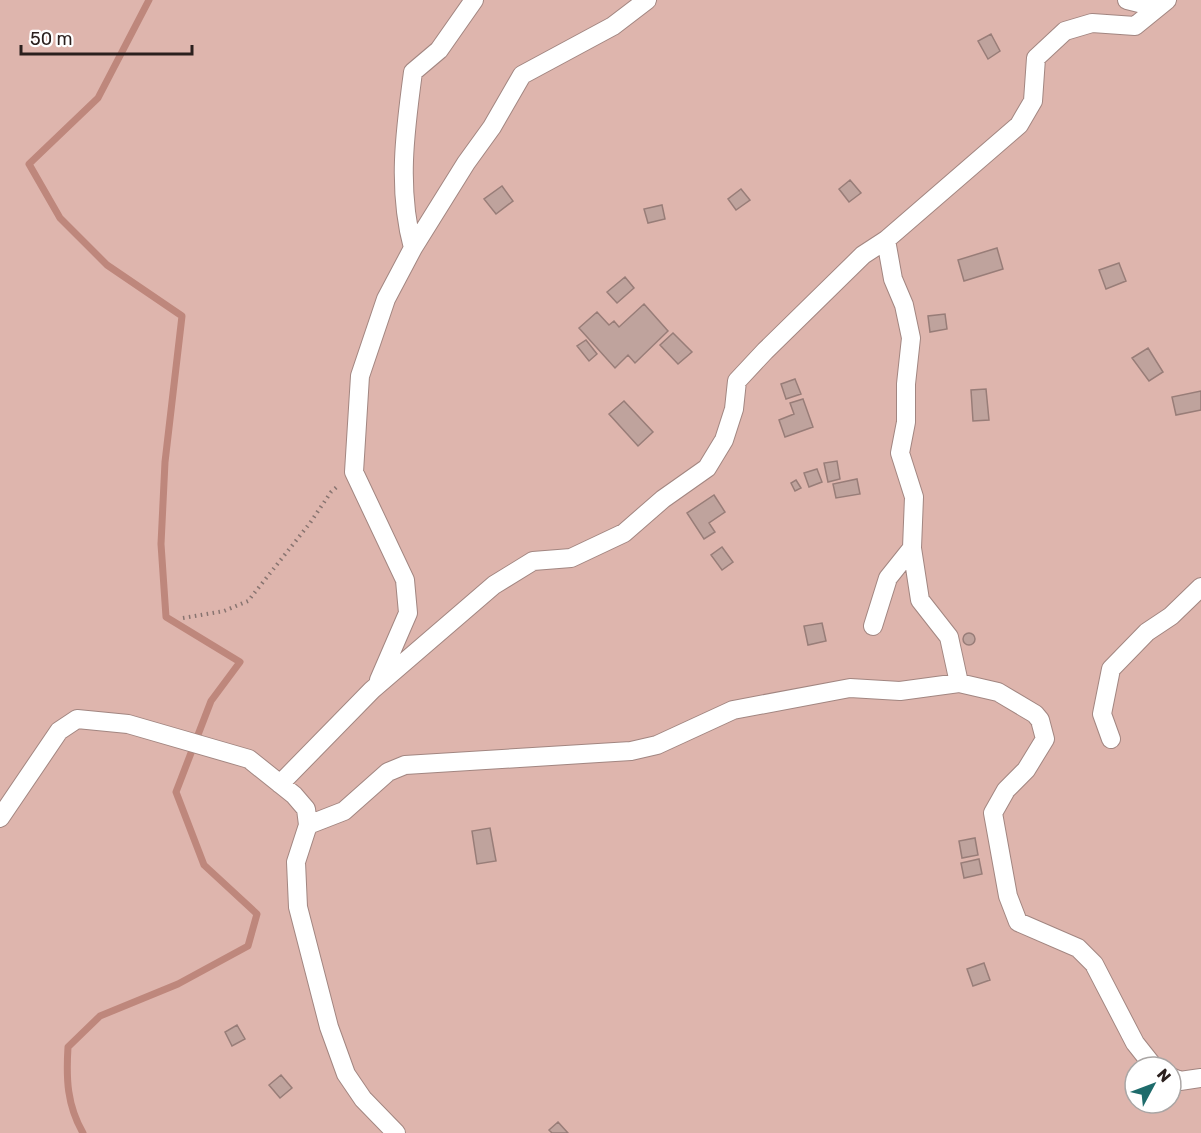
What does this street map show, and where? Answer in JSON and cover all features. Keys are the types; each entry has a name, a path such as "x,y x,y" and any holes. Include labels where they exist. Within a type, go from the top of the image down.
{"street":[{"path":"413,248 408,228 402,158 413,72 439,50 474,0"},
{"path":"372,690 384,672 408,613 405,580 354,472 360,376 386,298 413,248 466,162 492,127 522,75 613,26 647,0"},
{"path":"1127,0 1139,3 1152,0"},
{"path":"280,783 372,690 494,585 533,561 571,558 624,532 663,499 707,468 724,440 734,409 737,381 864,255 886,240 1019,125 1033,100 1036,58 1065,31 1092,23 1135,26 1167,0"},
{"path":"886,240 893,279 904,305 910,338 906,384 906,422 900,453 914,496 912,548 920,600 949,637 959,683"},
{"path":"873,626 888,578 912,548"},
{"path":"1111,739 1102,714 1111,669 1147,632 1171,616 1201,586"},
{"path":"308,825 344,811 388,772 405,765 631,751 657,745 733,710 850,688 900,691 959,683 998,692 1035,714 1045,739 1026,770 1006,790 993,813 1008,896 1018,922 1078,948 1094,964 1135,1043 1144,1055"},
{"path":"0,818 59,731 77,719 128,724 249,759 280,783 306,809 308,825 296,862 298,907 333,1044 351,1083 396,1133"},
{"path":"1183,1081 1201,1078"}],"path":[{"path":"183,618 224,611 248,601 310,524 331,492 354,472"}],"shaded area":[{"path":"0,0 1201,0 1201,1133 0,1133"}],"building":[{"path":"991,34 1000,51 988,59 978,41"},
{"path":"850,180 861,193 849,202 839,189"},
{"path":"502,186 513,201 496,214 484,199"},
{"path":"741,189 750,200 736,210 728,199"},
{"path":"662,205 665,219 648,223 644,209"},
{"path":"997,248 1003,269 964,281 958,260"},
{"path":"1119,263 1126,281 1106,289 1099,270"},
{"path":"625,277 634,288 617,303 607,292"},
{"path":"644,304 668,331 635,363 628,355 615,368 579,328 597,312 609,325 614,321 619,327"},
{"path":"945,314 947,329 930,332 928,316"},
{"path":"673,333 692,352 678,364 660,345"},
{"path":"586,340 597,354 589,361 577,346"},
{"path":"1148,348 1163,372 1149,381 1132,358"},
{"path":"795,379 801,394 786,399 781,384"},
{"path":"986,389 989,420 973,421 971,390"},
{"path":"1201,391 1201,410 1176,415 1172,397"},
{"path":"803,399 813,427 785,437 779,420 794,414 790,403"},
{"path":"624,401 653,432 638,446 609,414"},
{"path":"837,461 840,479 828,482 824,463"},
{"path":"817,469 822,482 809,487 804,473"},
{"path":"857,479 860,494 836,498 833,484"},
{"path":"796,480 801,488 795,491 791,483"},
{"path":"714,495 725,512 709,523 715,532 704,539 687,513"},
{"path":"722,547 733,562 722,570 711,555"},
{"path":"822,623 826,641 808,645 804,626"},
{"path":"971,633 975,639 971,645 967,645 963,637"},
{"path":"490,828 496,861 477,864 472,831"},
{"path":"975,838 978,855 962,858 959,841"},
{"path":"979,859 982,874 964,878 961,863"},
{"path":"984,963 990,980 973,986 967,969"},
{"path":"237,1025 245,1039 232,1046 225,1032"},
{"path":"281,1075 292,1088 280,1098 269,1085"},
{"path":"558,1122 568,1133 552,1133 549,1130"}],"waterway":[{"path":"83,1133 69,1092 68,1047 100,1016 178,984 248,946 257,914 204,865 176,792 211,701 240,662 166,617 161,544 165,462 182,316 107,265 60,218 29,164 98,98 149,0"}]}
